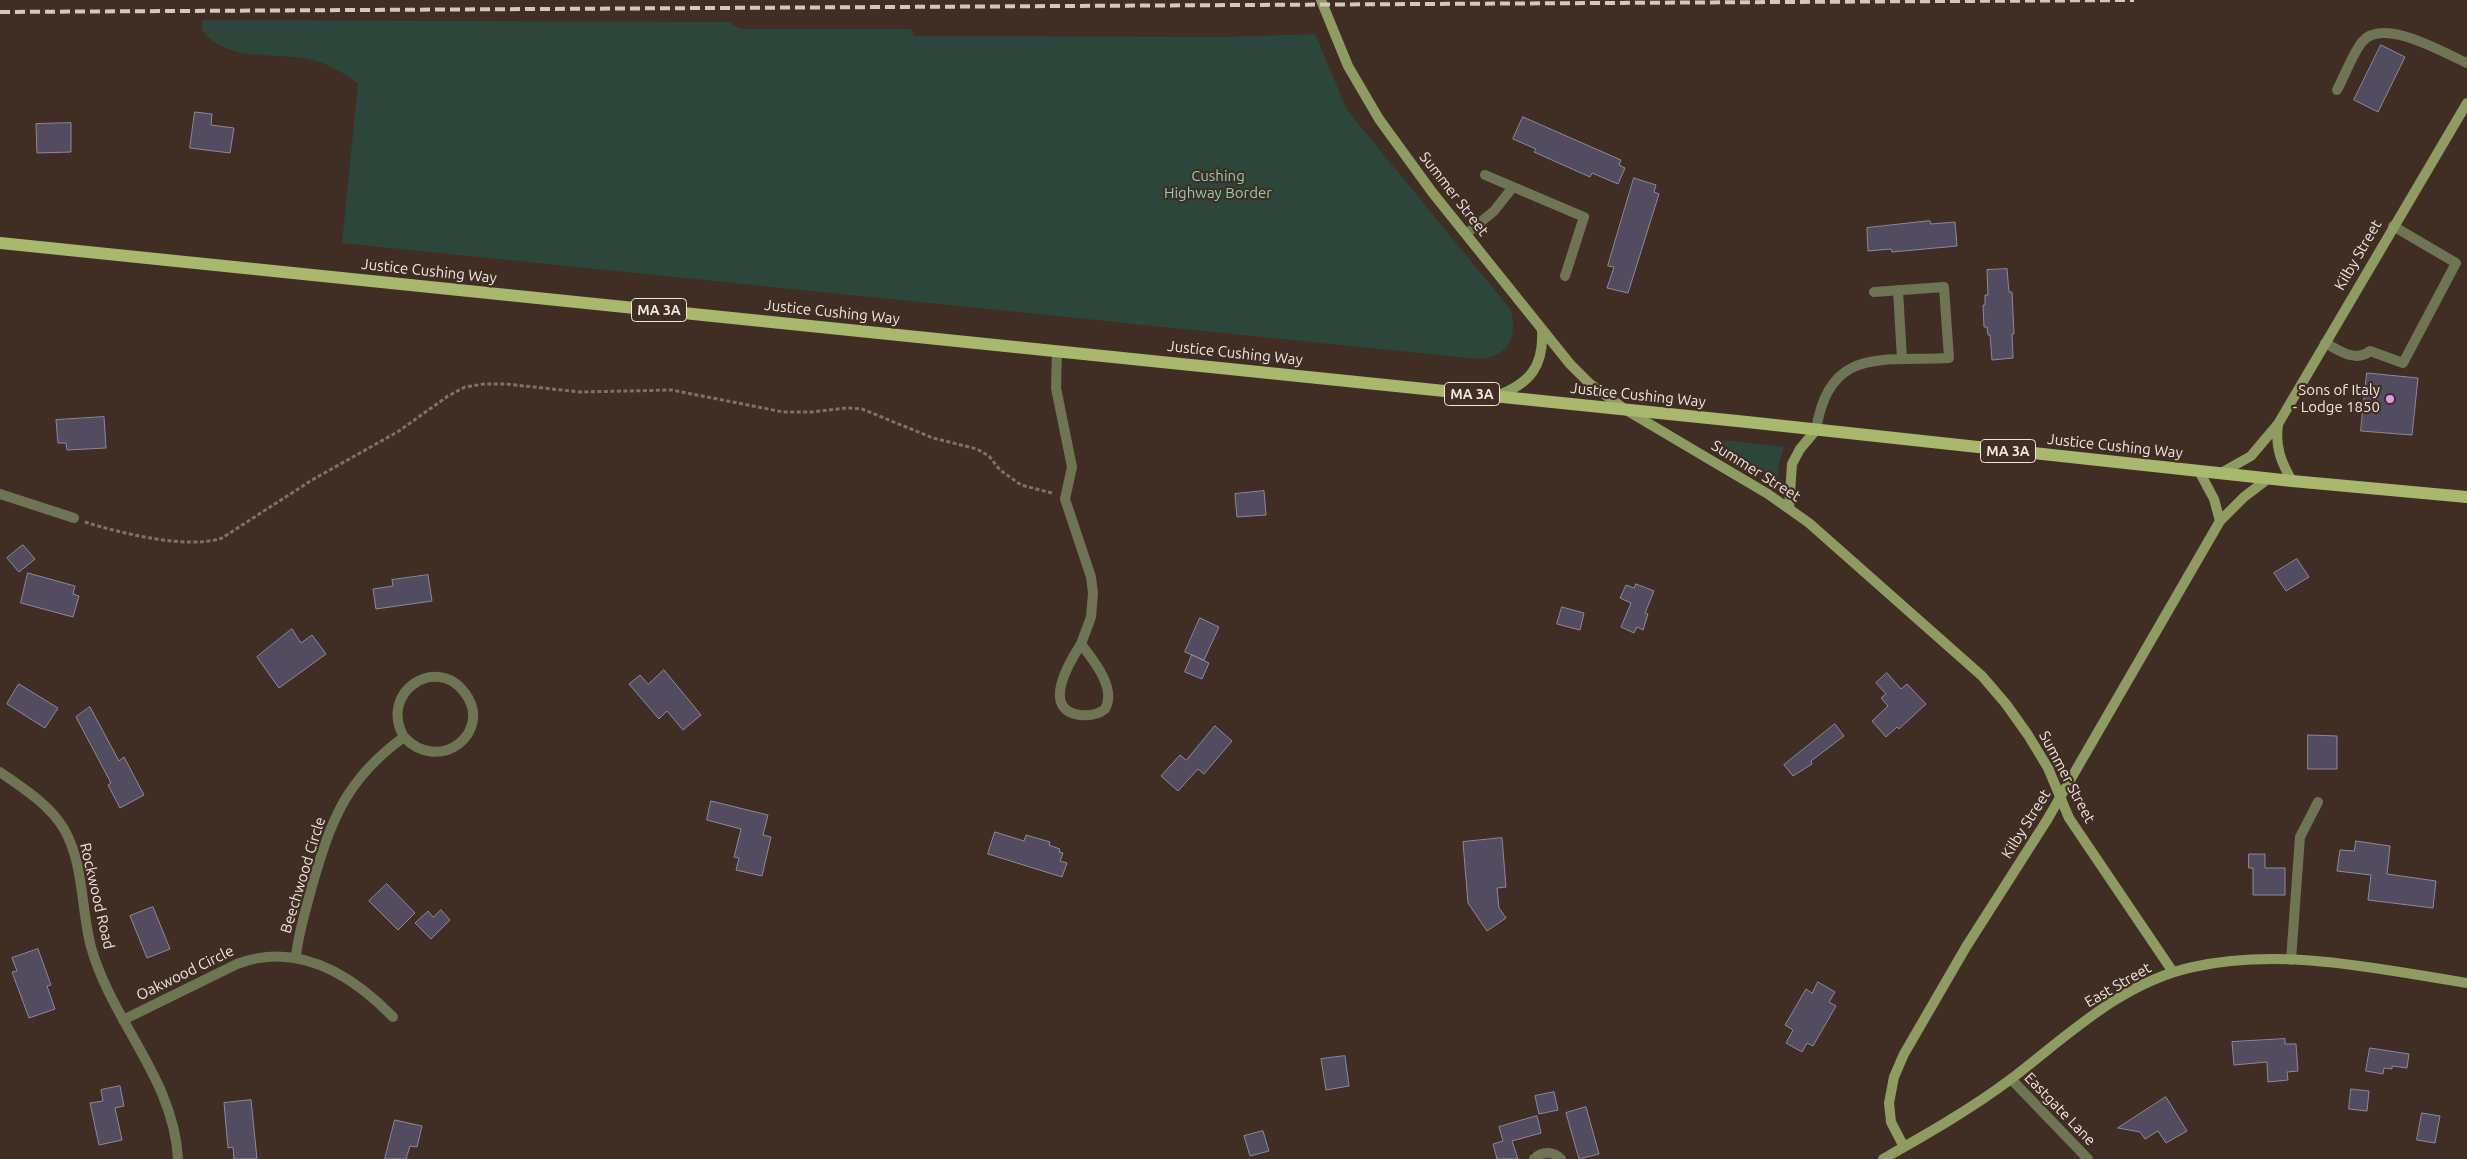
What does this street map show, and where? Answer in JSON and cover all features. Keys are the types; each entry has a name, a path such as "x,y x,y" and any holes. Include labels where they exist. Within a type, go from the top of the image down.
{"main road":[{"name":"Justice Cushing Way","path":"0,243 1494,396 2292,481 2467,497"}],"street":[{"name":"Summer Street","path":"1321,0 1348,66 1371,106 1396,143 1570,364 1589,383 1626,410 1788,508 1829,541 1971,665 1995,689 2043,760 2069,818 2174,972"},
{"path":"2337,90 2362,41 2379,32 2402,36 2467,63"},
{"name":"Kilby Street","path":"2220,473 2251,456 2278,424 2324,342 2467,103"},
{"path":"1485,175 1584,217 1565,276"},
{"path":"1466,234 1499,206 1513,187"},
{"path":"2324,342 2351,356 2361,356 2370,351 2403,363 2456,264 2393,226"},
{"path":"1788,508 1792,464 1800,449 1816,430 1825,397 1830,388 1844,373 1868,361 1949,358 1944,287 1874,292"},
{"path":"1898,290 1902,359"},
{"path":"1494,396 1512,390 1524,382 1535,370 1543,344 1542,330"},
{"path":"1057,351 1056,388 1072,467 1065,494 1066,503 1092,585 1091,617 1081,644 1064,673 1060,690 1061,699 1068,711 1075,714 1094,715 1105,709 1109,695 1098,669 1081,644"},
{"name":"Kilby Street","path":"2278,424 2276,438 2280,461 2292,481"},
{"path":"2199,471 2214,500 2220,521"},
{"name":"Kilby Street","path":"1904,1147 1891,1122 1889,1109 1891,1088 1899,1065 1966,948 2060,797 2220,521 2244,497 2269,478"},
{"path":"0,494 74,518"},
{"path":"431,677 441,677 459,686 466,693 472,711 472,721 464,739 457,745 439,752 429,752 410,744 404,737 399,728 397,709 400,699 412,684 431,677"},
{"name":"Beechwood Circle","path":"296,957 300,929 320,858 338,812 363,772 383,752 404,737"},
{"name":"Rockwood Road","path":"0,772 45,805 65,831 75,859 92,949 108,992 142,1050 162,1092 173,1124 178,1159"},
{"path":"2291,960 2300,837 2318,802"},
{"name":"Oakwood Circle","path":"123,1020 225,969 247,960 269,956 296,957 318,963 347,977 362,987 393,1017"},
{"name":"East Street","path":"1883,1159 1953,1118 2011,1079 2070,1031 2112,1003 2140,986 2174,972 2191,967 2236,960 2291,960 2467,984"},
{"name":"Eastgate Lane","path":"2011,1079 2088,1159"},
{"path":"1534,1159 1544,1153 1554,1153 1561,1159"}],"path":[{"path":"74,518 105,528 179,542 211,542 222,538 312,480 399,431 448,396 475,385 494,384 580,392 672,390 783,412 811,412 847,408 862,409 932,438 977,448 989,456 1000,470 1021,485 1045,493 1065,494"}],"green space":[{"name":"Cushing Highway Border","path":"203,20 729,22 740,29 911,29 914,36 1224,37 1315,34 1347,110 1511,310 1513,320 1512,337 1503,350 1497,354 1478,359 342,243 358,83 331,67 313,60 237,52 223,47 211,39 201,28"},
{"path":"1713,439 1784,447 1779,464 1778,479 1712,441"}],"building":[{"path":"2381,45 2405,57 2378,112 2354,100"},
{"path":"195,112 212,114 211,125 234,128 230,153 190,148"},
{"path":"1523,117 1621,160 1619,165 1625,168 1618,184 1592,173 1590,177 1534,152 1536,149 1513,139"},
{"path":"71,123 71,152 37,153 36,124"},
{"path":"1634,178 1656,185 1654,192 1659,194 1628,293 1607,288 1614,267 1608,266"},
{"path":"1930,221 1931,224 1955,222 1957,246 1892,252 1891,249 1868,251 1867,228"},
{"path":"2007,269 2009,292 2012,292 2013,358 1992,360 1990,335 1988,335 1987,327 1984,327 1983,305 1985,305 1985,295 1988,295 1987,270"},
{"name":"Sons of Italy - Lodge 1850","path":"2367,373 2418,378 2412,435 2361,431"},
{"path":"104,417 106,448 67,450 66,443 58,443 56,420"},
{"path":"1264,491 1266,515 1237,517 1235,494"},
{"path":"23,545 35,559 19,572 7,558"},
{"path":"2297,559 2309,577 2286,591 2274,573"},
{"path":"28,573 75,586 73,594 79,596 73,617 21,603"},
{"path":"428,575 432,601 376,609 373,589 393,586 392,580"},
{"path":"1636,584 1654,591 1645,613 1648,614 1643,630 1637,627 1634,633 1621,627 1631,603 1620,598 1626,585 1634,588"},
{"path":"1562,607 1584,613 1580,630 1557,624"},
{"path":"1200,618 1219,627 1204,660 1185,652"},
{"path":"292,629 301,643 312,635 326,654 279,688 257,657"},
{"path":"1192,655 1209,663 1202,679 1185,672"},
{"path":"664,670 701,715 683,730 667,711 659,719 629,684 640,675 648,684"},
{"path":"1887,673 1901,689 1907,684 1926,704 1899,729 1897,727 1886,737 1872,721 1888,706 1881,698 1886,694 1876,683"},
{"path":"19,684 58,708 45,728 7,704"},
{"path":"90,707 119,761 124,757 144,795 120,808 108,785 111,783 76,717"},
{"path":"1835,724 1844,736 1811,761 1812,764 1793,776 1784,765"},
{"path":"1215,726 1232,741 1204,774 1198,769 1178,791 1161,776 1180,755 1186,760"},
{"path":"2308,735 2337,736 2337,769 2308,769"},
{"path":"711,801 768,815 763,835 771,837 762,876 736,870 739,858 734,857 741,829 707,820"},
{"path":"995,832 1024,841 1026,835 1050,842 1049,845 1060,849 1059,852 1063,853 1060,861 1067,863 1062,877 988,854"},
{"path":"1502,838 1506,887 1497,888 1499,908 1506,918 1487,931 1468,903 1463,842"},
{"path":"2356,841 2390,846 2387,874 2436,881 2433,908 2368,900 2371,875 2337,871 2340,850 2354,851"},
{"path":"2249,854 2265,854 2265,868 2285,868 2285,895 2253,895 2253,868 2249,868"},
{"path":"387,884 415,913 398,930 369,901"},
{"path":"153,907 170,949 147,958 130,916"},
{"path":"441,910 450,920 431,939 415,923 428,911 433,917"},
{"path":"38,949 51,985 47,986 55,1009 29,1018 12,972 17,971 12,958"},
{"path":"1818,982 1835,992 1829,1002 1836,1006 1813,1046 1807,1043 1802,1052 1786,1043 1793,1030 1785,1025 1806,989 1812,993"},
{"path":"2285,1039 2285,1044 2296,1044 2298,1071 2287,1072 2288,1080 2268,1082 2267,1062 2234,1065 2232,1042"},
{"path":"2370,1048 2409,1054 2407,1068 2392,1066 2392,1069 2384,1068 2383,1074 2366,1071"},
{"path":"1345,1056 1349,1086 1326,1090 1321,1059"},
{"path":"120,1086 124,1106 115,1108 122,1140 99,1145 90,1103 103,1101 101,1090"},
{"path":"2351,1089 2369,1091 2367,1111 2349,1109"},
{"path":"1554,1092 1558,1110 1539,1114 1535,1096"},
{"path":"2166,1097 2187,1131 2166,1143 2158,1131 2145,1139 2140,1132 2118,1128"},
{"path":"251,1100 257,1159 234,1159 233,1147 228,1148 224,1103"},
{"path":"1586,1107 1599,1154 1579,1159 1566,1113"},
{"path":"2422,1113 2440,1116 2435,1143 2417,1140"},
{"path":"1537,1116 1541,1133 1512,1141 1518,1159 1497,1159 1493,1144 1503,1141 1499,1127"},
{"path":"395,1120 422,1126 417,1147 410,1146 406,1159 385,1159"},
{"path":"1263,1131 1269,1151 1250,1156 1244,1136"}],"railway":[{"path":"0,12 2134,0"}],"place":[{"name":"Sons of Italy - Lodge 1850","path":"2390,399"}]}
